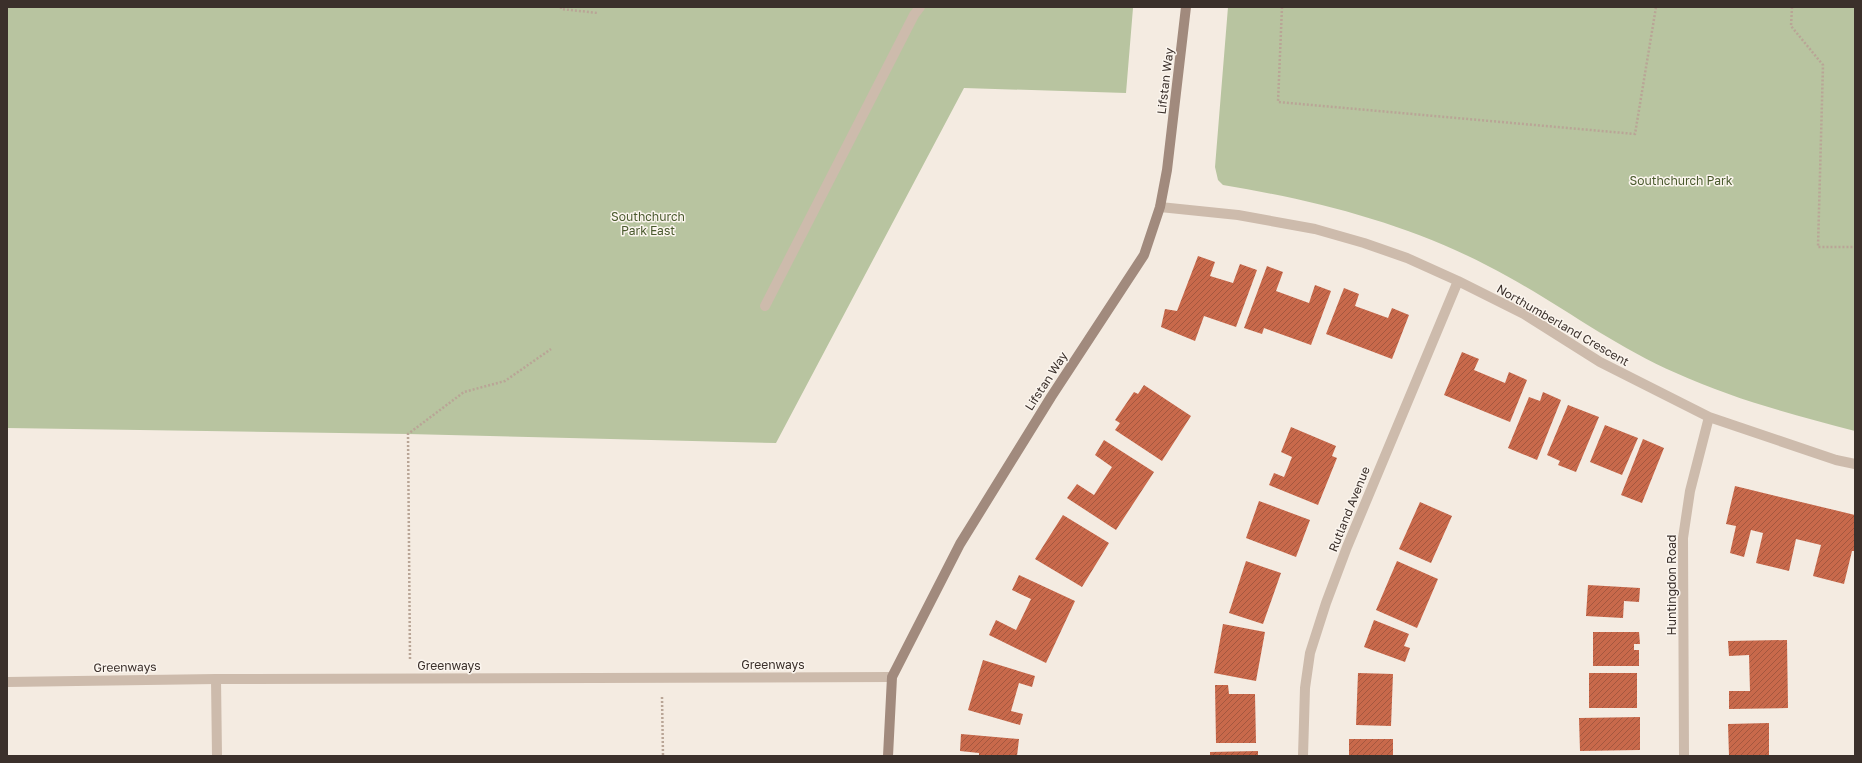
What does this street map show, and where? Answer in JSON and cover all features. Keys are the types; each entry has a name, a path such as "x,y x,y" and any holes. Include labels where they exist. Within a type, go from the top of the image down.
{"street":[{"path":"765,306 920,7"},
{"name":"Lifstan Way","path":"888,756 892,677 960,544 1051,397 1144,255 1160,207 1167,170 1186,7"},
{"name":"Northumberland Crescent","path":"1160,207 1238,215 1315,229 1364,243 1407,258 1458,281 1524,314 1600,362 1709,417 1836,460 1855,464"},
{"name":"Rutland Avenue","path":"1303,756 1305,688 1310,653 1326,603 1347,547 1458,281"},
{"name":"Huntingdon Road","path":"1684,756 1683,538 1690,491 1709,417"},
{"name":"Greenways","path":"7,682 216,679 892,677"},
{"path":"216,679 217,756"}],"path":[{"path":"561,7 561,9 598,13"},
{"path":"1282,7 1278,102 1635,134 1656,7"},
{"path":"1792,7 1791,26 1823,65 1818,247 1855,247"},
{"path":"410,678 408,434 464,392 505,381 550,349"},
{"path":"661,677 663,756"}],"green space":[{"name":"Southchurch Park East","path":"7,7 1141,7 1133,8 1126,93 964,88 776,443 408,434 7,428"},
{"name":"Southchurch Park","path":"1228,7 1855,7 1855,431 1742,399 1676,373 1628,349 1512,279 1457,251 1425,237 1392,225 1325,206 1223,185 1218,180 1215,167"}],"building":[{"path":"1198,256 1215,262 1210,276 1233,283 1240,264 1257,270 1236,327 1204,316 1195,341 1161,327 1165,309 1177,311"},
{"path":"1267,266 1283,272 1276,291 1309,303 1315,285 1331,291 1311,345 1264,328 1262,334 1244,328"},
{"path":"1344,288 1359,294 1355,306 1388,318 1392,308 1409,315 1392,359 1326,334"},
{"path":"1462,352 1479,359 1474,370 1505,383 1509,372 1527,380 1510,422 1444,395"},
{"path":"1144,385 1191,416 1162,461 1115,430 1120,423 1115,420 1134,392 1138,394"},
{"path":"1543,392 1561,400 1537,460 1508,448 1529,397 1540,401"},
{"path":"1568,405 1599,417 1576,472 1558,465 1560,461 1547,455"},
{"path":"1605,425 1638,438 1622,475 1590,462"},
{"path":"1291,427 1336,446 1332,456 1337,458 1318,505 1269,485 1274,473 1284,477 1292,457 1281,452"},
{"path":"1643,439 1664,448 1642,503 1621,495"},
{"path":"1104,440 1154,472 1116,530 1067,498 1077,484 1094,495 1112,467 1095,455"},
{"path":"1735,486 1855,515 1855,551 1852,551 1844,584 1813,576 1821,545 1796,539 1789,571 1756,563 1763,533 1751,530 1744,557 1730,553 1736,526 1726,524"},
{"path":"1259,501 1310,520 1296,557 1246,538"},
{"path":"1420,502 1452,516 1431,563 1399,549"},
{"path":"1063,515 1109,543 1082,587 1035,559"},
{"path":"1246,561 1281,573 1263,624 1229,613"},
{"path":"1397,561 1438,579 1417,628 1376,610"},
{"path":"1019,575 1075,601 1046,663 989,635 996,620 1016,630 1031,599 1012,590"},
{"path":"1588,585 1640,588 1639,602 1624,601 1623,618 1586,616"},
{"path":"1374,620 1409,634 1404,646 1410,648 1405,662 1364,647"},
{"path":"1223,624 1265,632 1256,681 1214,673"},
{"path":"1593,632 1639,632 1640,644 1634,644 1634,650 1639,650 1639,666 1593,666"},
{"path":"1787,640 1788,708 1729,709 1729,691 1750,691 1749,655 1729,656 1728,641"},
{"path":"983,660 1035,676 1032,687 1019,683 1011,711 1023,714 1020,725 968,710"},
{"path":"1358,673 1393,674 1391,726 1356,725"},
{"path":"1589,673 1637,673 1637,708 1589,708"},
{"path":"1215,685 1228,685 1229,694 1255,694 1256,743 1216,743"},
{"path":"1640,717 1640,750 1580,751 1579,718"},
{"path":"1769,723 1769,756 1729,756 1728,724"},
{"path":"961,734 1019,739 1017,756 979,756 979,753 960,751"},
{"path":"1349,739 1393,739 1393,756 1349,756"},
{"path":"1258,751 1258,756 1210,756 1210,752"}]}
